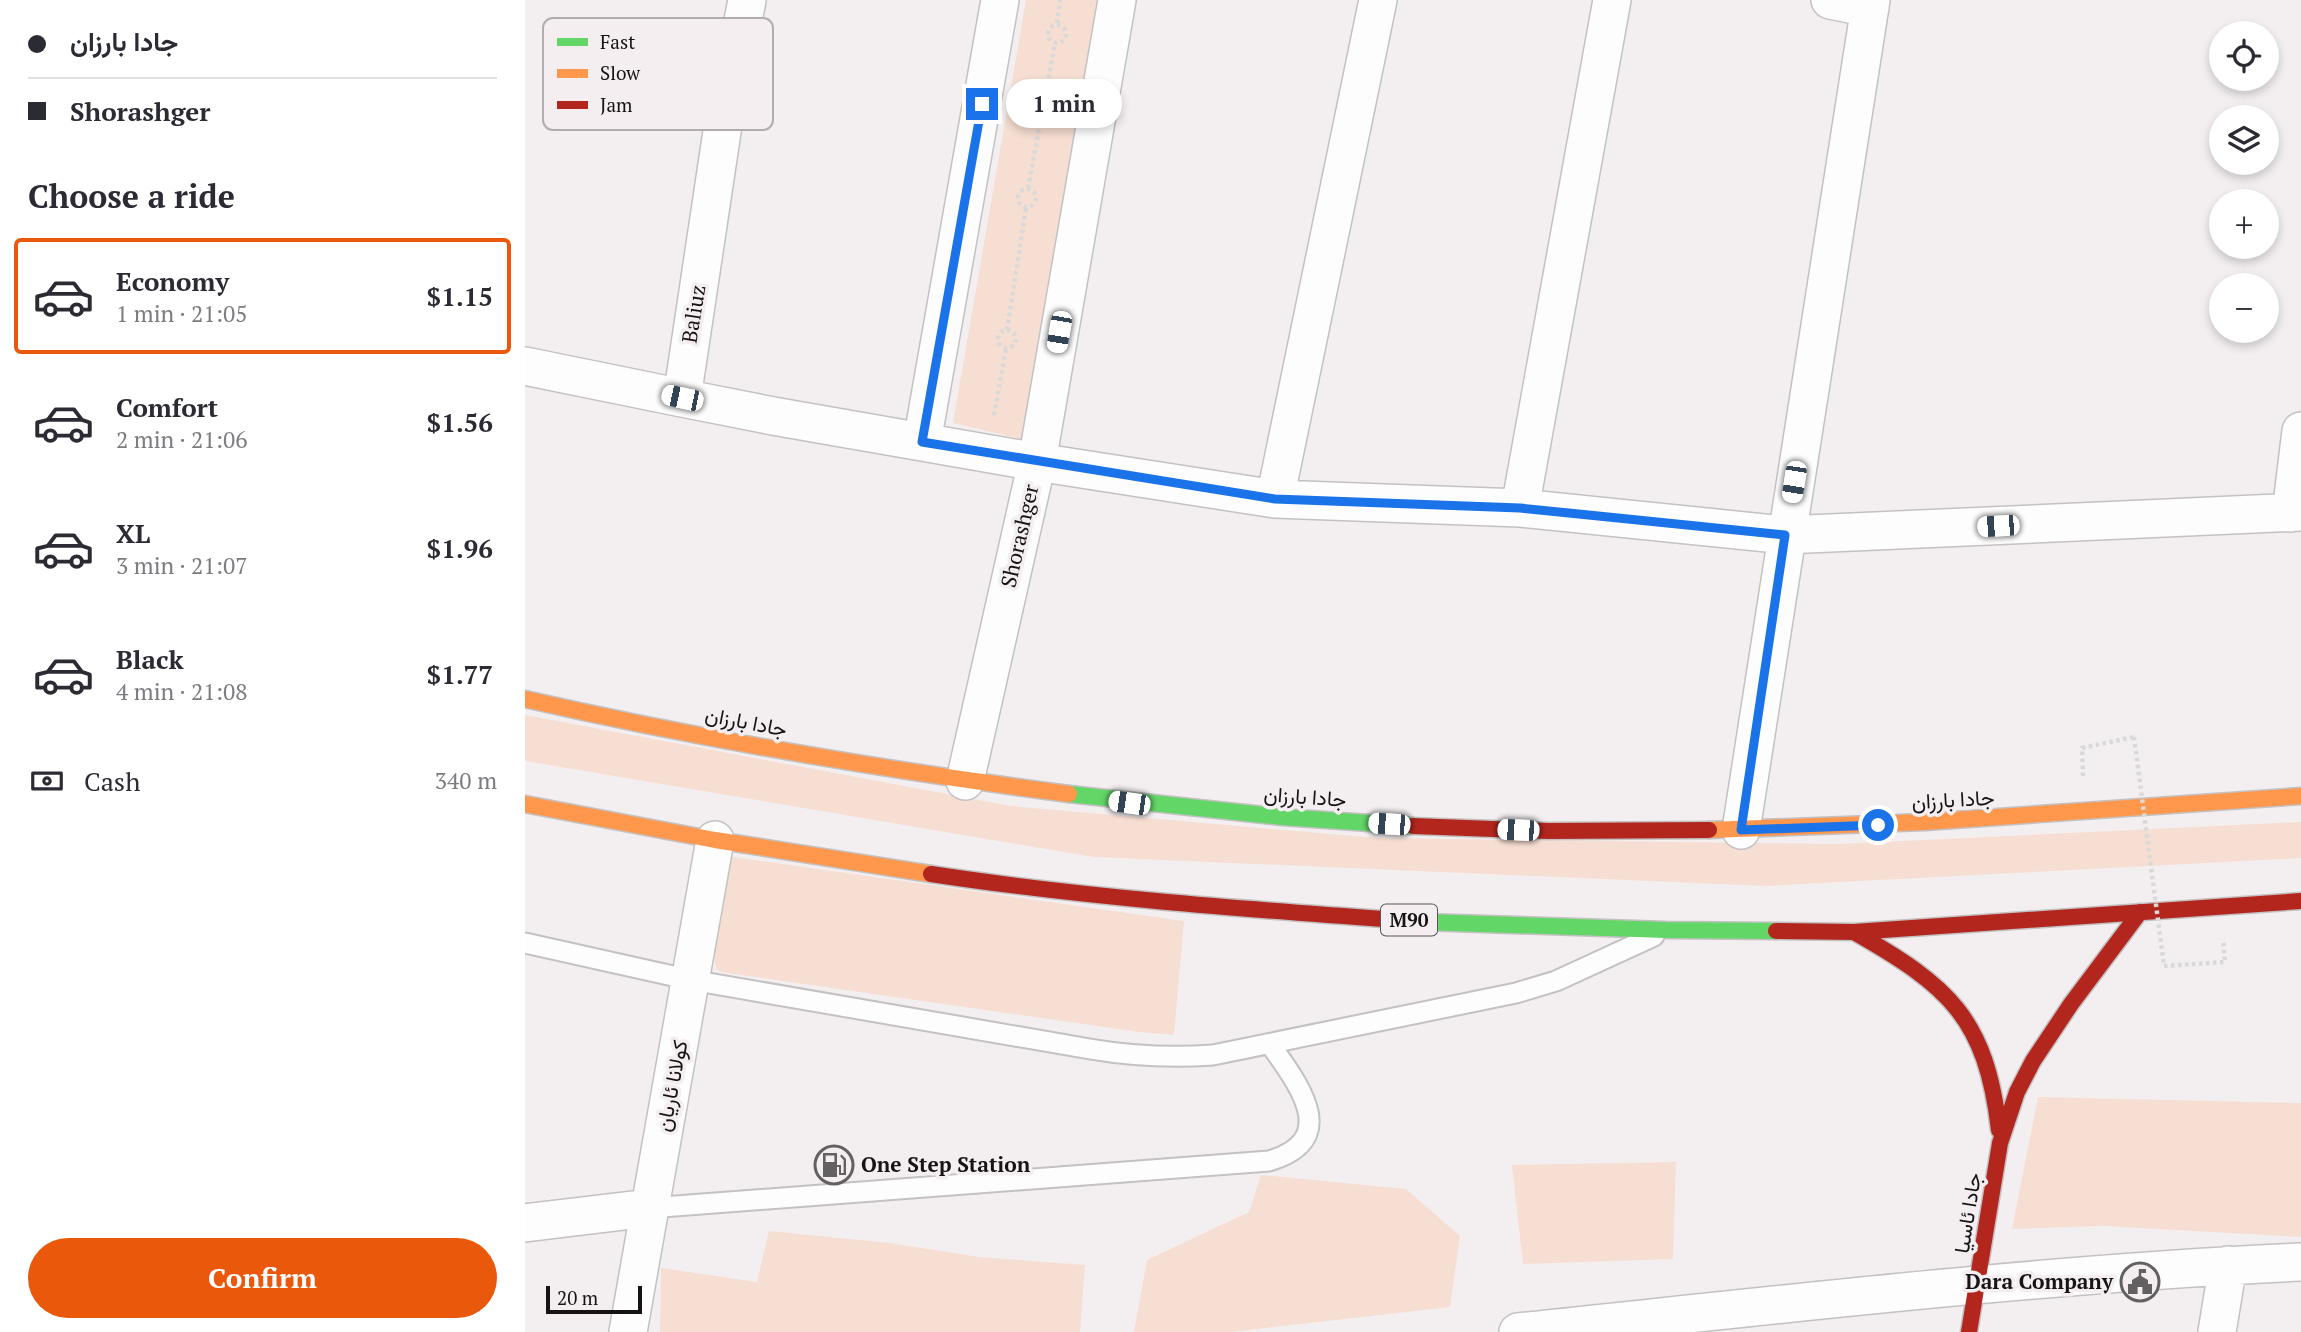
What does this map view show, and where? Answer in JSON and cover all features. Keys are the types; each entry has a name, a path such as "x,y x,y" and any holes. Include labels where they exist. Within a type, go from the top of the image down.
{"main road":[{"name":"جادا بارزان","path":"525,699 753,745 965,781 1157,806 1415,826 1556,831 1741,830 1970,821 2301,796"},
{"name":"M90","path":"525,804 715,840 1030,889 1181,905 1430,922 1665,930 1854,932 2301,901"},
{"path":"2000,1143 2017,1092 2033,1061 2071,1004 2140,912"},
{"path":"1854,932 1919,970 1960,1009 1972,1028 1993,1081 2000,1143"},
{"name":"جادا ئاسيا","path":"1969,1332 2000,1143"}],"street":[{"name":"Baliuz","path":"744,18 747,0"},
{"path":"922,442 1000,0"},
{"name":"Shorashger","path":"965,781 1037,462 1117,0"},
{"path":"1275,499 1378,0"},
{"path":"1520,508 1612,0"},
{"path":"1741,830 1870,4 1830,0"},
{"name":"Baliuz","path":"682,398 722,130"},
{"path":"525,366 922,442 1275,499 1520,508 1785,535 2296,512 2301,431"},
{"name":"كولانا ئاريان","path":"628,1332 715,840"},
{"path":"525,1223 649,1208"},
{"path":"1518,1332 1702,1322 1977,1286 2228,1265 2301,1262"},
{"path":"2217,1332 2228,1265"}],"lane":[{"path":"525,943 691,980 1120,1054 1151,1057 1192,1056 1270,1044 1516,993 1594,965 1665,930"},
{"path":"649,1208 1269,1161 1284,1156 1297,1147 1306,1133 1310,1118 1304,1095 1270,1044"}],"path":[{"path":"1057,24 1061,0"},
{"path":"1057,24 1065,30 1065,36 1063,41 1055,43 1049,41 1048,34 1050,26 1057,24"},
{"path":"1028,188 1055,43"},
{"path":"1028,188 1036,194 1036,200 1034,205 1026,208 1020,205 1019,197 1021,190 1028,188"},
{"path":"1007,330 1026,208"},
{"path":"1007,330 1015,335 1015,341 1013,347 1006,349 1000,346 998,339 1000,332 1007,330"},
{"path":"994,415 1006,349"},
{"path":"2082,748 2134,737 2164,966 2225,962"}],"shaded area":[{"path":"1026,0 1097,0 1025,440 953,423"},
{"path":"525,715 1011,806 1376,838 1838,844 2301,822 2301,858 1765,886 1094,857 525,761"},
{"path":"726,856 1184,921 1174,1035 721,972 716,968 713,951"},
{"path":"2038,1097 2301,1103 2301,1237 2103,1226 2012,1229"},
{"path":"1676,1162 1673,1259 1523,1264 1512,1165"},
{"path":"1261,1175 1406,1189 1460,1236 1450,1307 1231,1332 1134,1332 1147,1260 1249,1212"},
{"path":"769,1231 890,1243 979,1257 1085,1265 1080,1332 660,1332 661,1268 757,1282"}],"traffic: fast":[{"path":"1069,794 1282,817 1413,826"},
{"path":"1424,922 1776,931"}],"traffic: slow":[{"path":"525,699 795,753 1069,794"},
{"path":"1709,830 1925,822 2301,796"},
{"path":"525,804 715,840 931,874"}],"traffic: jam":[{"path":"1413,826 1548,831 1709,830"},
{"path":"931,874 1116,897 1424,922"},
{"path":"1776,931 1854,932 2301,901"},
{"path":"1969,1332 2000,1143 2017,1092 2033,1061 2071,1004 2140,912"},
{"path":"1854,932 1915,970 1957,1009 1972,1032 1984,1059 1999,1130"}],"place":[{"name":"One Step Station","path":"834,1165"},
{"name":"Dara Company","path":"2140,1282"}],"route":[{"path":"982,104 922,442 1275,499 1520,508 1785,535 1741,830 1878,825"}]}
